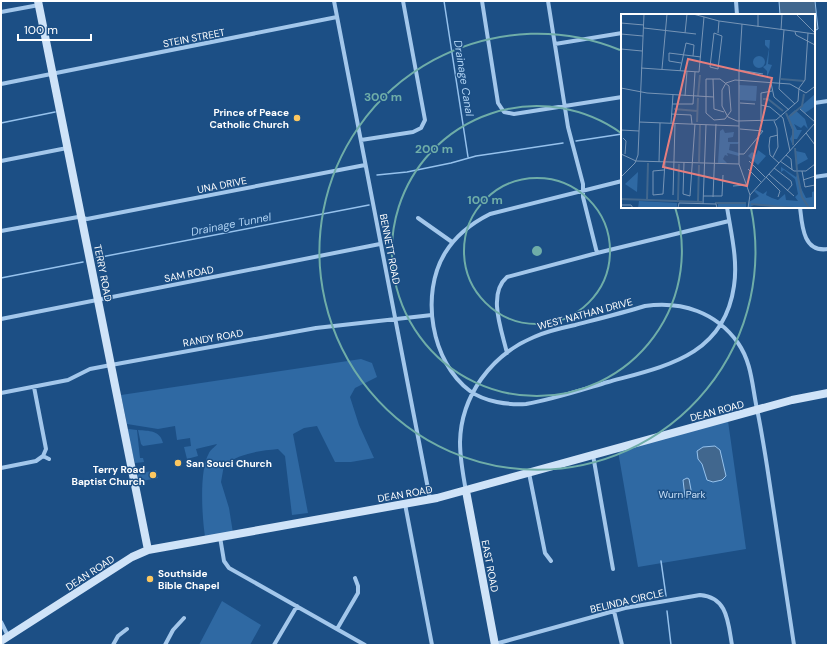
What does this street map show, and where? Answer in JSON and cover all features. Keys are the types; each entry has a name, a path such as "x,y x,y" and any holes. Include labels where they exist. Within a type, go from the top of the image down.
{"main road":[{"name":"TERRY ROAD","path":"39,3 148,550"},
{"name":"DEAN ROAD","path":"4,639 132,557 148,550 430,499 757,410 828,393"},
{"name":"EAST ROAD","path":"466,490 495,644"}],"street":[{"name":"BENNETT ROAD","path":"334,1 430,499"},
{"path":"361,140 413,132 421,128 425,120 404,1"},
{"path":"482,1 498,103 504,112 514,114 621,97"},
{"path":"548,1 564,106 583,190 583,198 597,253"},
{"path":"736,1 738,14"},
{"path":"1,12 39,3"},
{"name":"STEIN STREET","path":"1,84 338,17"},
{"path":"555,44 621,33"},
{"path":"815,103 828,101"},
{"path":"1,161 68,148"},
{"name":"UNA DRIVE","path":"1,231 78,217 87,219 365,165"},
{"path":"815,177 828,175"},
{"path":"621,181 490,214 474,222 452,242 444,253 436,273 431,298 432,315 441,353 453,372 472,392 506,404 526,404 663,367 691,354 710,338 721,324 731,298 735,274 727,208"},
{"path":"800,208 804,232 808,242 815,248 828,249"},
{"path":"418,218 452,242"},
{"path":"507,353 496,301 496,293 500,284 513,274 729,221"},
{"name":"SAM ROAD","path":"1,319 380,244"},
{"name":"WEST NATHAN DRIVE","path":"466,490 461,465 460,441 464,415 472,392 481,378 507,353 523,342 544,333 653,305 668,305 688,308 721,324"},
{"name":"RANDY ROAD","path":"1,393 68,380 90,369 111,365 316,328 432,315"},
{"path":"721,324 738,344 748,362 794,645"},
{"path":"1,468 36,461 43,456 46,448 34,387"},
{"path":"593,455 613,569"},
{"path":"43,456 49,459"},
{"path":"529,473 545,553 551,561"},
{"path":"405,504 432,645"},
{"path":"220,537 224,560 229,568 365,645"},
{"path":"337,629 358,592 358,586 355,578"},
{"name":"BELINDA CIRCLE","path":"495,644 614,611 665,600 705,595 716,600 724,608 728,618 732,645"},
{"path":"274,645 297,606"},
{"path":"614,611 622,645"},
{"path":"165,645 173,630 184,618"},
{"path":"1,622 4,639"},
{"path":"113,645 118,636 127,629"}],"green space":[{"path":"361,359 372,363 377,377 355,388 350,397 359,425 374,458 351,462 335,462 317,426 304,428 293,434 308,513 292,515 285,456 278,449 250,453 224,465 221,482 229,508 233,533 205,536 202,506 204,470 210,452 217,444 196,449 198,456 187,459 184,447 191,446 190,438 177,440 175,426 158,429 127,424 121,395"},
{"name":"Wurn Park","path":"728,421 746,549 638,567 618,451"},
{"path":"127,430 137,430 140,458 143,458 144,462 135,463"},
{"path":"138,430 157,433 162,439 163,443 143,446 141,444"},
{"path":"141,469 142,473 156,470 158,478 142,481 143,487 140,486 137,483 136,470"},
{"path":"222,601 261,625 250,645 199,645"}],"shaded area":[{"path":"779,1 815,1 818,29 815,30 815,14 780,14"},
{"path":"715,446 720,450 726,476 722,480 713,482 707,480 702,464 698,459 697,451 703,447"},
{"path":"687,478 689,479 692,495 685,497 683,480"}],"waterway":[{"name":"Drainage Canal","path":"444,1 468,157"},
{"path":"1,123 55,112"},
{"name":"Drainage Canal","path":"576,141 621,134"},
{"name":"Drainage Canal","path":"377,175 407,172 476,156 563,143"},
{"name":"Drainage Tunnel","path":"96,258 369,205"},
{"name":"Drainage Canal","path":"1,278 83,262"},
{"path":"661,561 666,596"},
{"name":"Drainage Canal","path":"667,611 671,645"}],"place":[{"name":"Prince of Peace Catholic Church","path":"297,118"},
{"name":"San Souci Church","path":"178,463"},
{"name":"Terry Road Baptist Church","path":"153,475"},
{"name":"Southside Bible Chapel","path":"150,579"}]}
